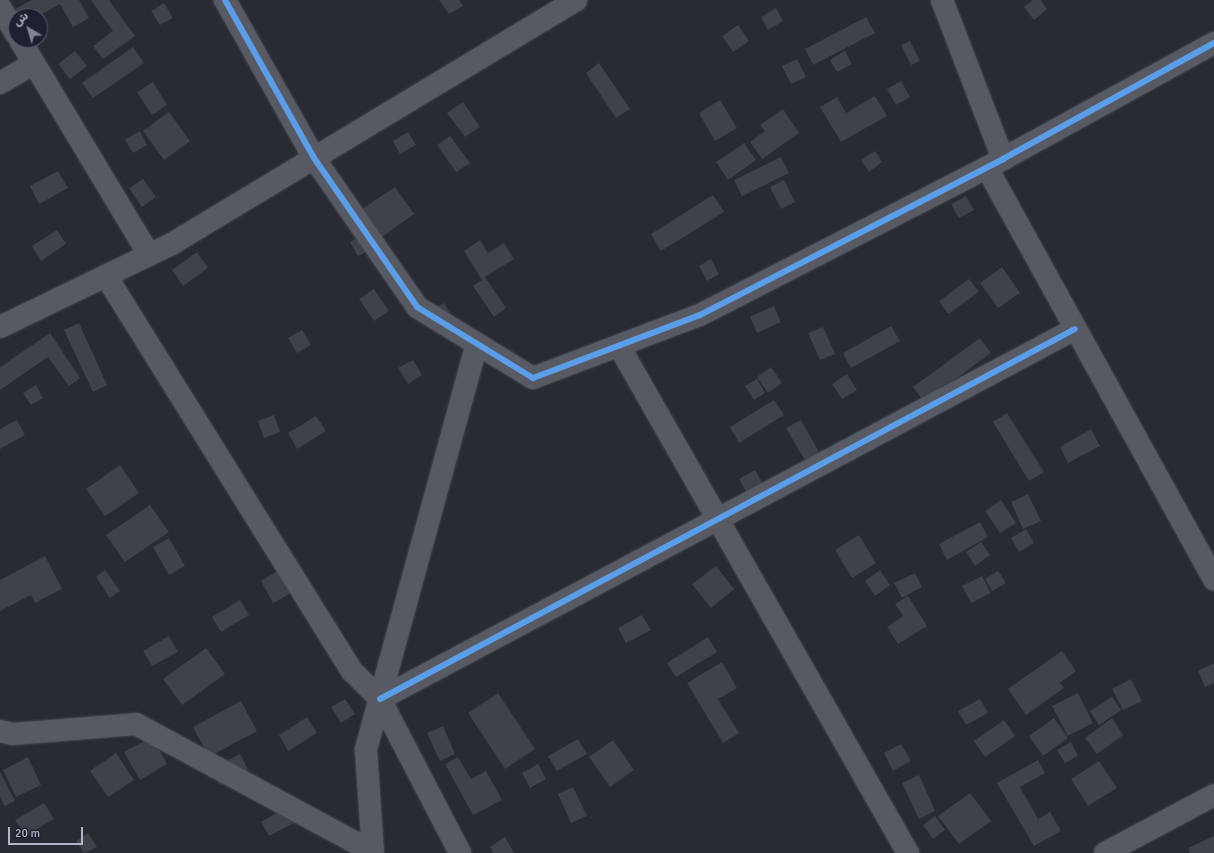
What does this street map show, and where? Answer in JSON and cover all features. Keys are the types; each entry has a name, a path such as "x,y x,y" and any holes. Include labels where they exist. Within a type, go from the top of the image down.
{"street":[{"path":"225,0 314,158 417,307 533,378 700,315 995,164 1214,43"},
{"path":"0,327 170,245 576,0"},
{"path":"942,0 995,164 1075,329 1214,579"},
{"path":"0,7 8,20"},
{"path":"25,48 149,255"},
{"path":"0,83 34,63"},
{"path":"106,276 352,671 380,699 460,853"},
{"path":"380,699 1075,329"},
{"path":"373,852 366,749 476,344"},
{"path":"619,346 908,853"},
{"path":"0,732 13,734 136,724 373,852"},
{"path":"1106,853 1214,795"}],"building":[{"path":"31,0 79,0 89,18 73,27 60,4 48,11 48,8 17,8"},
{"path":"91,0 109,0 135,36 103,59 93,46 113,31"},
{"path":"439,0 459,0 463,6 449,14"},
{"path":"1033,0 1041,0 1047,9 1034,20 1024,7"},
{"path":"164,3 173,18 160,25 151,11"},
{"path":"776,8 783,21 768,30 761,17"},
{"path":"866,17 875,33 813,65 805,49"},
{"path":"738,25 749,41 733,52 722,36"},
{"path":"910,41 920,61 911,65 901,45"},
{"path":"133,47 144,63 93,98 82,83"},
{"path":"75,51 87,66 70,79 58,64"},
{"path":"845,51 852,64 837,72 830,60"},
{"path":"797,59 806,77 791,84 782,66"},
{"path":"599,63 630,109 616,118 586,73"},
{"path":"901,81 910,97 896,105 887,89"},
{"path":"153,82 167,105 152,115 137,92"},
{"path":"875,96 887,116 841,142 820,107 837,97 846,113"},
{"path":"720,100 737,128 715,141 699,113"},
{"path":"463,102 480,127 465,137 447,113"},
{"path":"783,109 799,133 762,159 750,142 765,131 760,125"},
{"path":"169,112 190,141 164,160 143,131"},
{"path":"140,131 147,145 133,153 125,139"},
{"path":"408,132 416,145 400,154 393,141"},
{"path":"450,136 470,163 456,172 437,145"},
{"path":"744,143 756,160 728,180 716,162"},
{"path":"875,151 882,162 869,172 861,160"},
{"path":"781,157 789,173 742,196 734,180"},
{"path":"58,171 68,188 39,204 30,186"},
{"path":"143,179 156,197 142,207 129,188"},
{"path":"784,180 795,202 781,209 770,187"},
{"path":"395,187 414,214 379,239 359,211"},
{"path":"713,195 724,212 661,251 651,234"},
{"path":"966,196 974,210 959,218 951,204"},
{"path":"57,230 66,244 41,261 32,246"},
{"path":"364,234 372,249 358,256 350,242"},
{"path":"480,240 488,253 504,243 514,259 485,277 506,308 494,317 473,286 482,280 464,251"},
{"path":"197,252 208,268 183,286 172,270"},
{"path":"711,259 719,274 707,281 699,266"},
{"path":"1002,267 1020,293 998,308 980,283"},
{"path":"969,279 979,292 948,314 939,301"},
{"path":"374,289 389,311 374,321 359,299"},
{"path":"444,303 452,317 431,310"},
{"path":"774,306 781,322 757,333 750,317"},
{"path":"79,323 107,385 93,392 64,330"},
{"path":"891,326 900,341 851,368 843,353"},
{"path":"823,327 835,354 820,360 808,333"},
{"path":"302,330 311,345 297,353 288,338"},
{"path":"50,333 80,378 69,386 48,357 0,390 0,367"},
{"path":"980,338 991,353 924,402 913,387"},
{"path":"413,360 422,375 408,384 398,368"},
{"path":"771,367 782,383 768,393 757,377"},
{"path":"847,374 857,390 842,399 832,384"},
{"path":"757,379 765,393 754,400 745,386"},
{"path":"36,385 43,398 31,405 23,393"},
{"path":"774,400 784,415 739,443 730,427"},
{"path":"1007,413 1044,472 1029,481 993,422"},
{"path":"274,415 280,432 264,438 258,421"},
{"path":"316,416 326,431 297,449 288,433"},
{"path":"17,420 25,435 0,449 0,429"},
{"path":"801,420 820,454 806,462 786,428"},
{"path":"1091,429 1100,446 1068,463 1060,447"},
{"path":"120,465 139,493 105,516 86,489"},
{"path":"755,470 764,486 748,495 739,479"},
{"path":"1028,494 1041,521 1023,529 1011,502"},
{"path":"1001,500 1016,523 1000,533 985,511"},
{"path":"150,505 169,532 125,562 106,535"},
{"path":"980,522 988,537 947,560 939,544"},
{"path":"1026,529 1034,543 1019,552 1011,538"},
{"path":"859,535 876,563 852,578 835,550"},
{"path":"169,538 185,566 169,575 153,547"},
{"path":"981,542 990,555 975,566 966,552"},
{"path":"45,556 62,589 35,603 31,595 0,611 0,580"},
{"path":"716,566 734,589 711,608 692,584"},
{"path":"284,567 297,590 273,603 261,581"},
{"path":"105,570 120,591 110,598 96,577"},
{"path":"880,570 890,585 875,596 865,581"},
{"path":"998,571 1006,583 992,591 985,579"},
{"path":"915,573 922,587 902,598 894,583"},
{"path":"982,576 991,593 971,603 962,586"},
{"path":"908,596 927,626 898,644 887,627 903,616 895,604"},
{"path":"240,600 249,615 221,632 212,617"},
{"path":"642,615 651,630 626,643 618,628"},
{"path":"169,636 178,652 152,666 143,651"},
{"path":"708,637 717,652 676,677 667,663"},
{"path":"206,648 225,674 182,705 163,679"},
{"path":"1062,651 1076,671 1060,683 1064,688 1026,715 1008,689"},
{"path":"722,662 737,688 718,699 739,733 723,743 687,683"},
{"path":"1214,663 1214,683 1205,687 1198,671"},
{"path":"1131,679 1142,701 1123,710 1112,689"},
{"path":"498,693 535,749 505,769 468,713"},
{"path":"1078,693 1093,723 1068,736 1052,706"},
{"path":"1112,697 1121,710 1099,725 1090,711"},
{"path":"345,699 355,714 341,723 331,707"},
{"path":"980,699 988,713 966,725 958,711"},
{"path":"241,701 257,731 209,757 193,727"},
{"path":"307,717 317,733 288,751 279,735"},
{"path":"1054,718 1068,738 1043,756 1029,736"},
{"path":"1112,718 1123,735 1097,754 1085,738"},
{"path":"1004,720 1015,736 985,757 974,741"},
{"path":"443,726 455,754 440,761 427,733"},
{"path":"152,737 167,764 140,780 124,752"},
{"path":"578,739 587,754 557,771 548,756"},
{"path":"613,740 634,770 610,787 589,757"},
{"path":"1071,742 1078,756 1065,763 1057,750"},
{"path":"901,744 911,761 893,771 884,753"},
{"path":"116,753 134,780 108,797 90,771"},
{"path":"240,754 248,770 220,785 211,769"},
{"path":"28,757 41,785 16,797 3,770"},
{"path":"458,757 471,779 486,771 502,800 473,815 445,764"},
{"path":"1038,760 1045,773 1020,787 1038,819 1050,812 1061,831 1034,846 997,783"},
{"path":"1099,761 1117,788 1088,806 1071,779"},
{"path":"538,764 546,779 530,788 522,773"},
{"path":"0,772 15,801 5,806 0,797"},
{"path":"919,775 935,811 919,819 902,783"},
{"path":"573,787 587,816 571,823 558,794"},
{"path":"970,793 991,821 959,844 938,816"},
{"path":"44,803 54,819 25,836 15,820"},
{"path":"287,807 296,822 269,836 261,822"},
{"path":"935,816 945,830 933,839 923,825"},
{"path":"88,833 97,847 84,853 76,841"},
{"path":"1214,836 1214,853 1190,853 1188,848"},
{"path":"505,837 514,853 493,853 490,847"}],"cycle path":[{"path":"225,0 314,158 417,307 533,378 700,315 1003,159 1214,43"},
{"path":"380,699 1075,329"}]}
